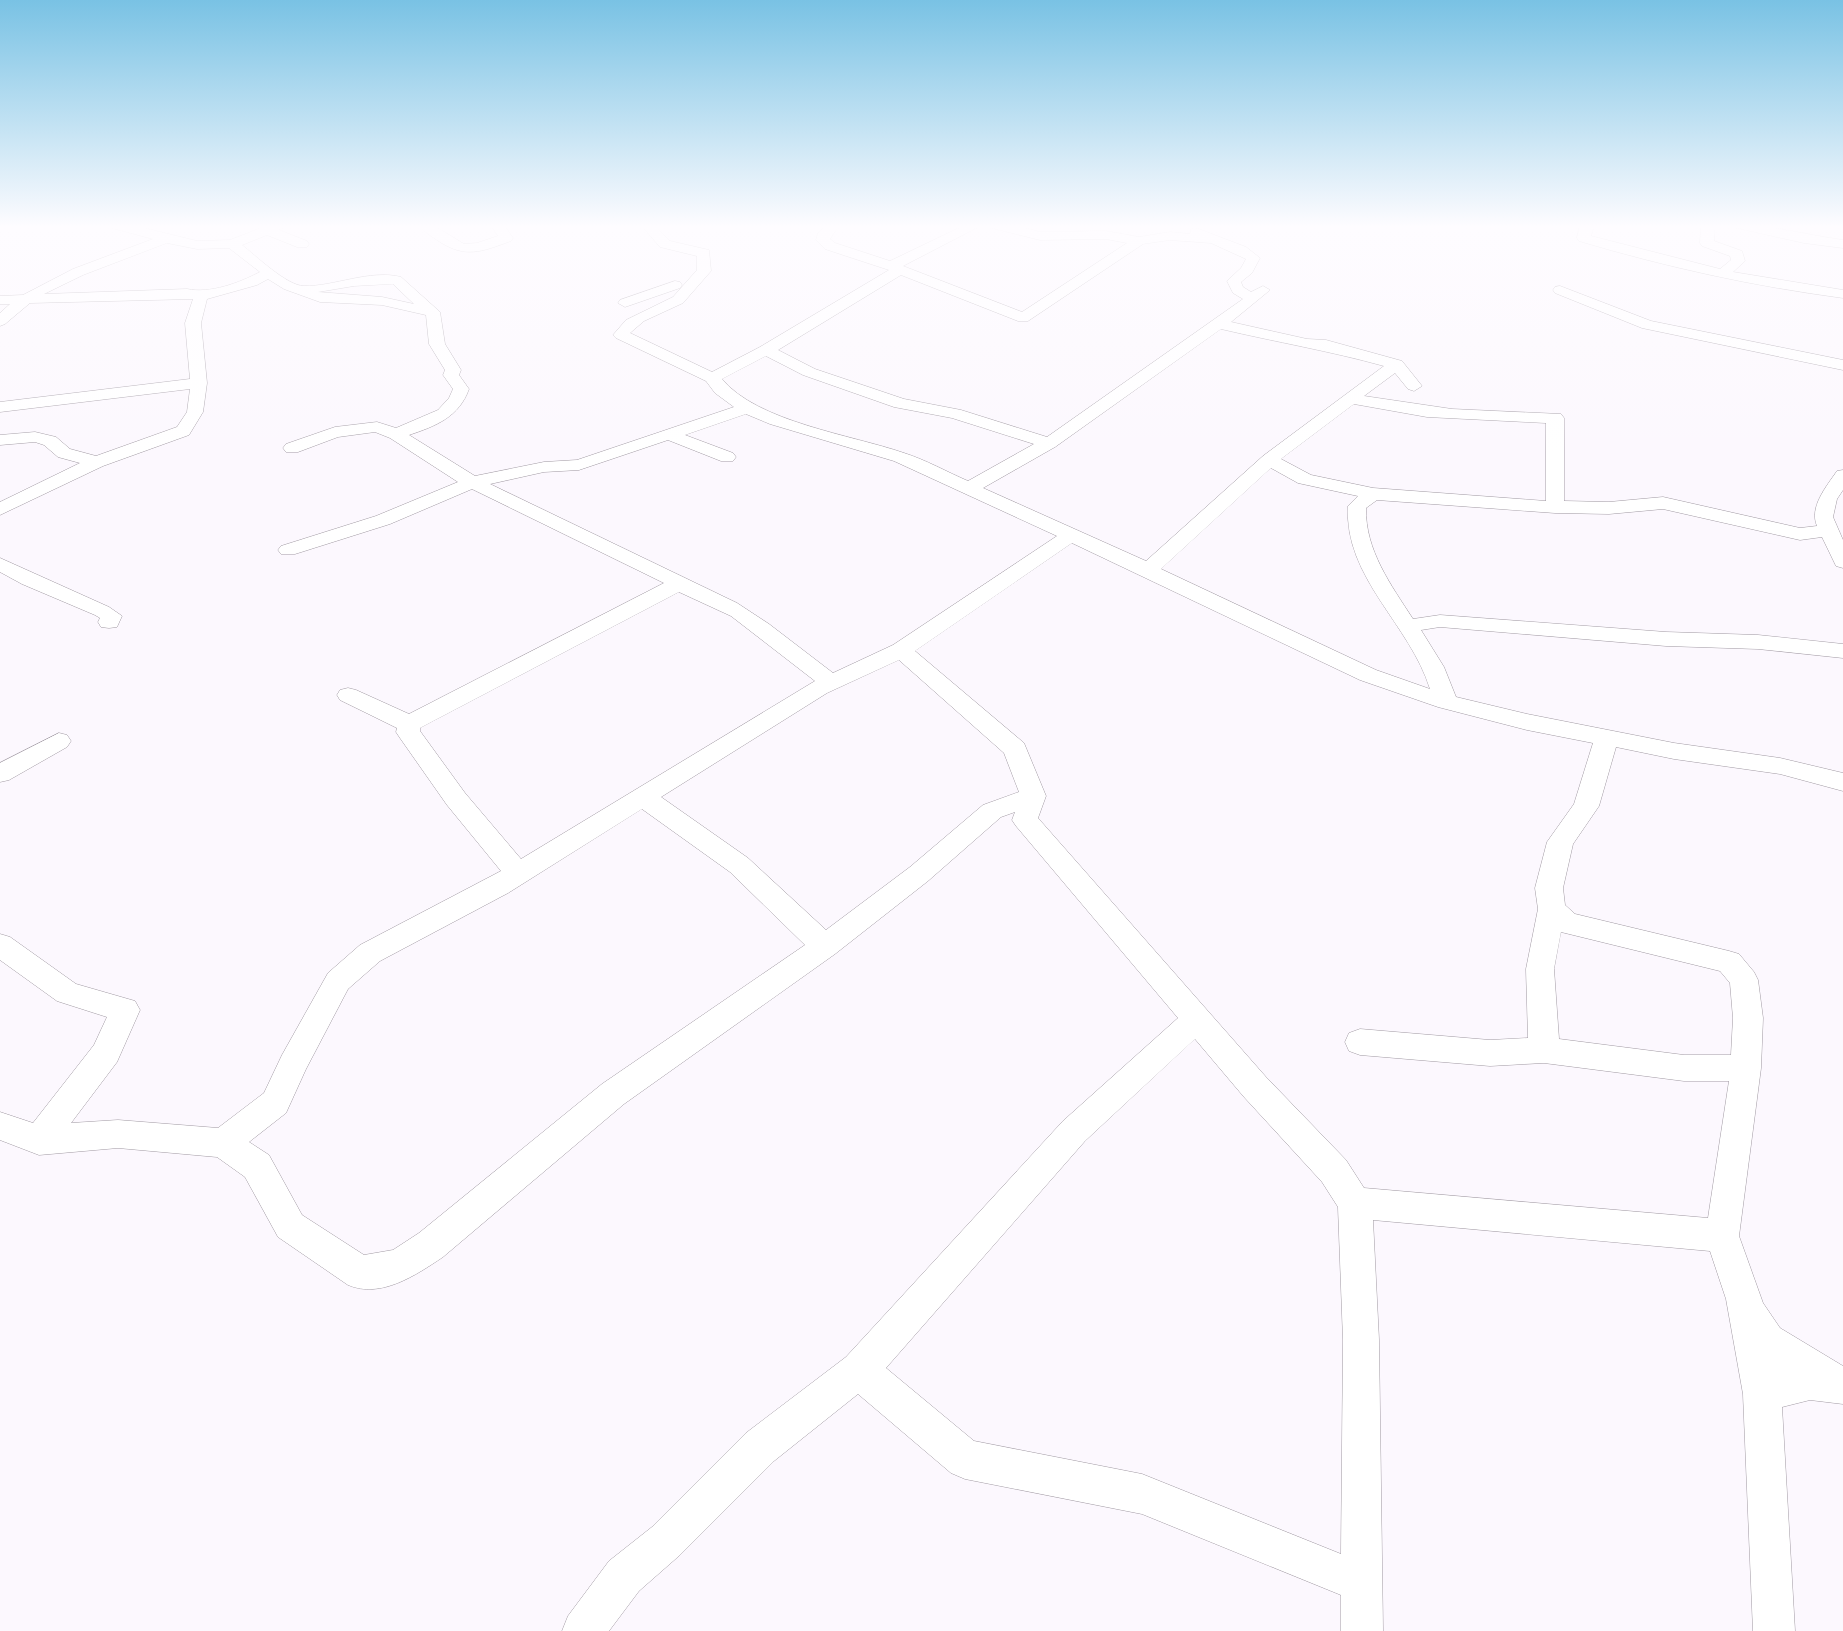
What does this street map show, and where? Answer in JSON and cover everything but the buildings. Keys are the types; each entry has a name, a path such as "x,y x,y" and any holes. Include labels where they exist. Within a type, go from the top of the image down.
{"street":[{"path":"0,321 22,301"},
{"path":"0,508 97,462 183,431 195,412 199,383 193,323 199,301"},
{"path":"396,434 442,416 459,396 461,389 451,375 453,370 444,359 437,344 433,312 420,301"},
{"path":"625,303 631,301"},
{"path":"676,301 638,320 621,335 712,378 721,389 746,408 776,420 900,457 1148,570 1368,675 1446,702 1527,722 1674,751 1780,766 1843,782"},
{"path":"712,378 766,350 842,301"},
{"path":"979,301 1023,318 1048,301"},
{"path":"971,488 1049,443 1249,301"},
{"path":"1587,301 1647,326 1843,365"},
{"path":"1218,324 1297,342 1326,345 1396,364 1414,386"},
{"path":"766,350 810,372 900,403 955,414 1049,443"},
{"path":"1148,570 1269,460 1396,364"},
{"path":"0,407 199,383"},
{"path":"1350,398 1391,409 1460,417 1555,418 1555,507"},
{"path":"288,550 394,516 473,482 544,467 579,465 746,408"},
{"path":"292,448 335,432 377,427 396,434 427,457 473,482 624,553 668,576 678,584 739,612 831,682"},
{"path":"670,435 727,457"},
{"path":"0,440 35,437 50,441 64,453 97,462"},
{"path":"1269,460 1305,479 1373,494 1555,507 1609,508 1663,503 1800,534 1827,530"},
{"path":"1843,475 1828,499 1823,517 1843,562"},
{"path":"1373,494 1357,506 1357,532 1373,568 1406,626 1422,647 1435,670 1446,702"},
{"path":"223,1143 275,1102 338,981 370,953 498,886 641,796 831,682 900,650 1071,535"},
{"path":"0,564 28,580 102,611 111,616 109,622"},
{"path":"409,724 678,584"},
{"path":"1406,626 1440,621 1666,639 1758,642 1843,651"},
{"path":"900,650 1015,749 1032,796 1025,820 1255,1087 1334,1171 1355,1203 1361,1340 1362,1631"},
{"path":"348,695 409,724"},
{"path":"409,724 408,732 421,751 456,799 517,873"},
{"path":"1544,1050 1540,969 1552,909 1549,888 1560,843 1586,807 1606,738"},
{"path":"0,774 59,741"},
{"path":"641,796 691,829 739,865 825,946"},
{"path":"0,1126 39,1140 118,1134 223,1143 257,1166 290,1226 360,1273 400,1266 454,1227 490,1194 613,1094 825,946 919,874 992,811 1032,796"},
{"path":"1552,909 1566,923 1729,962 1744,980 1748,1018 1746,1068 1722,1236 1744,1299 1762,1394 1774,1631"},
{"path":"0,945 67,993 125,1010 106,1053 39,1140"},
{"path":"583,1631 624,1576 666,1541 760,1448 859,1370 1074,1131 1197,1019"},
{"path":"1360,1042 1490,1053 1544,1050 1684,1068 1746,1068"},
{"path":"1355,1203 1722,1236"},
{"path":"1746,1311 1767,1341 1842,1386"},
{"path":"859,1370 965,1459 1142,1494 1362,1583"},
{"path":"1762,1394 1810,1381 1842,1386"}]}
